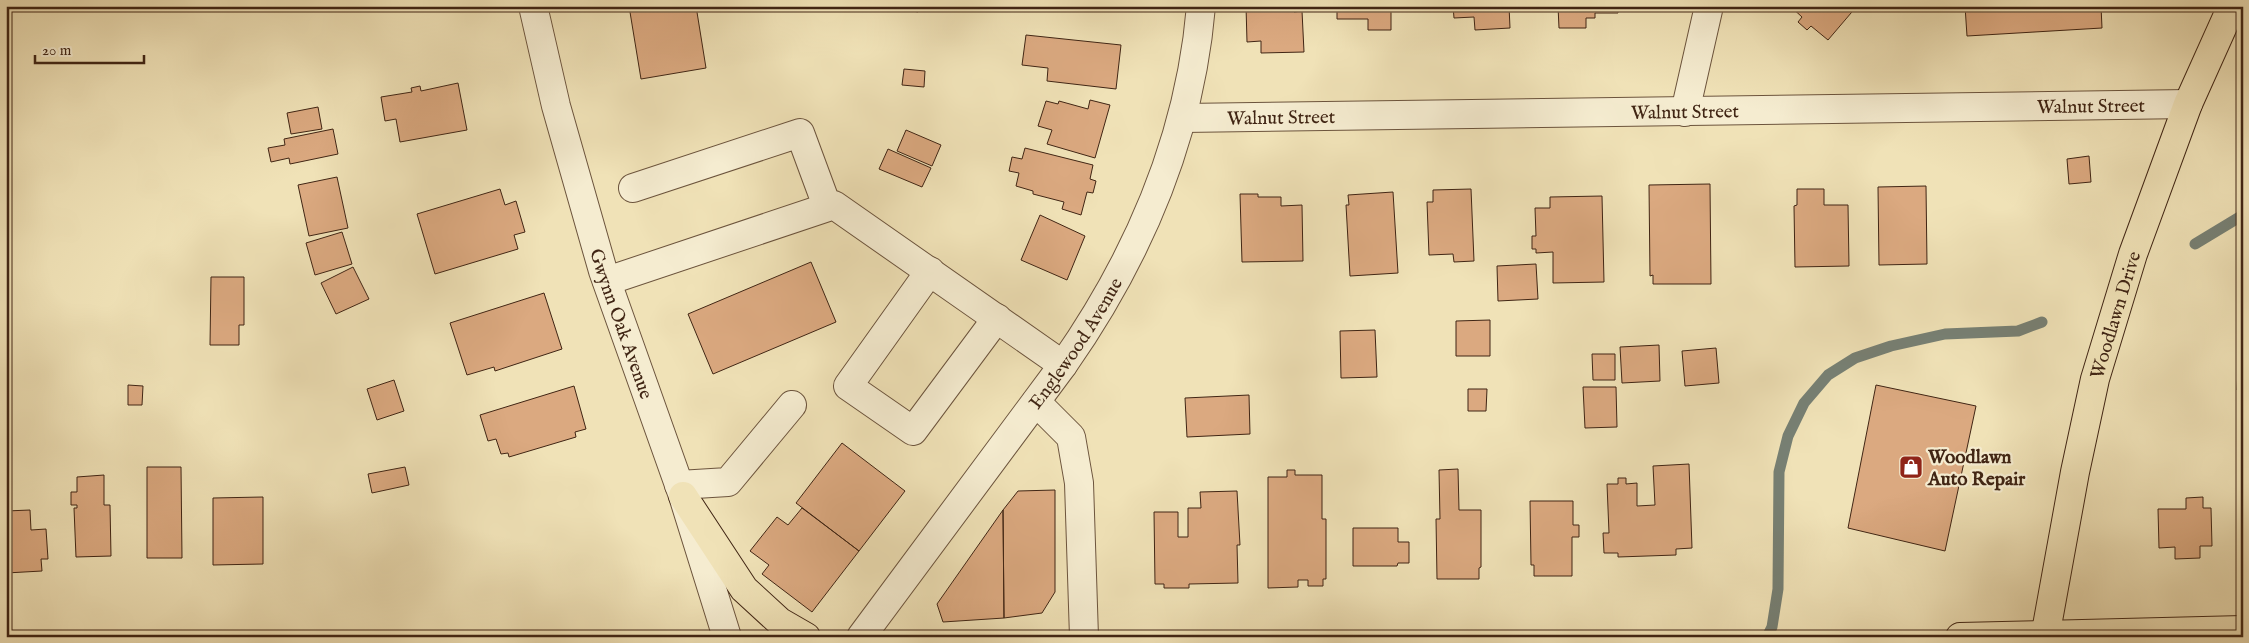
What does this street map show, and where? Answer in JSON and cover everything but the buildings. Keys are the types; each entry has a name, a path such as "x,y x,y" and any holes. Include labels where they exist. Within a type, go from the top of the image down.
{"main road":[{"name":"Woodlawn Drive","path":"2045,635 2075,472 2095,380 2133,254 2188,104 2232,6"},
{"path":"681,490 744,589 780,622 806,637"},
{"path":"1960,637 2243,630"}],"street":[{"name":"Gwynn Oak Avenue","path":"533,6 556,106 607,281 681,490 727,637"},
{"name":"Englewood Avenue","path":"861,637 1064,365 1090,326 1129,259 1157,192 1183,118 1198,40 1201,6"},
{"path":"1686,112 1709,6"},
{"name":"Walnut Street","path":"1183,118 2188,104"},
{"path":"634,188 800,133 827,206"},
{"path":"607,281 834,205 1064,365"},
{"path":"930,271 848,386 913,431 996,318"},
{"path":"1036,402 1072,437 1079,483 1084,637"},
{"path":"681,490 728,482 792,405"}],"waterway":[{"path":"2195,244 2243,215"},
{"path":"1767,637 1772,627 1778,589 1779,472 1788,436 1804,403 1828,375 1855,358 1891,346 1945,334 2018,331 2042,322"}],"place":[{"name":"Woodlawn Auto Repair","path":"1911,467"}]}
